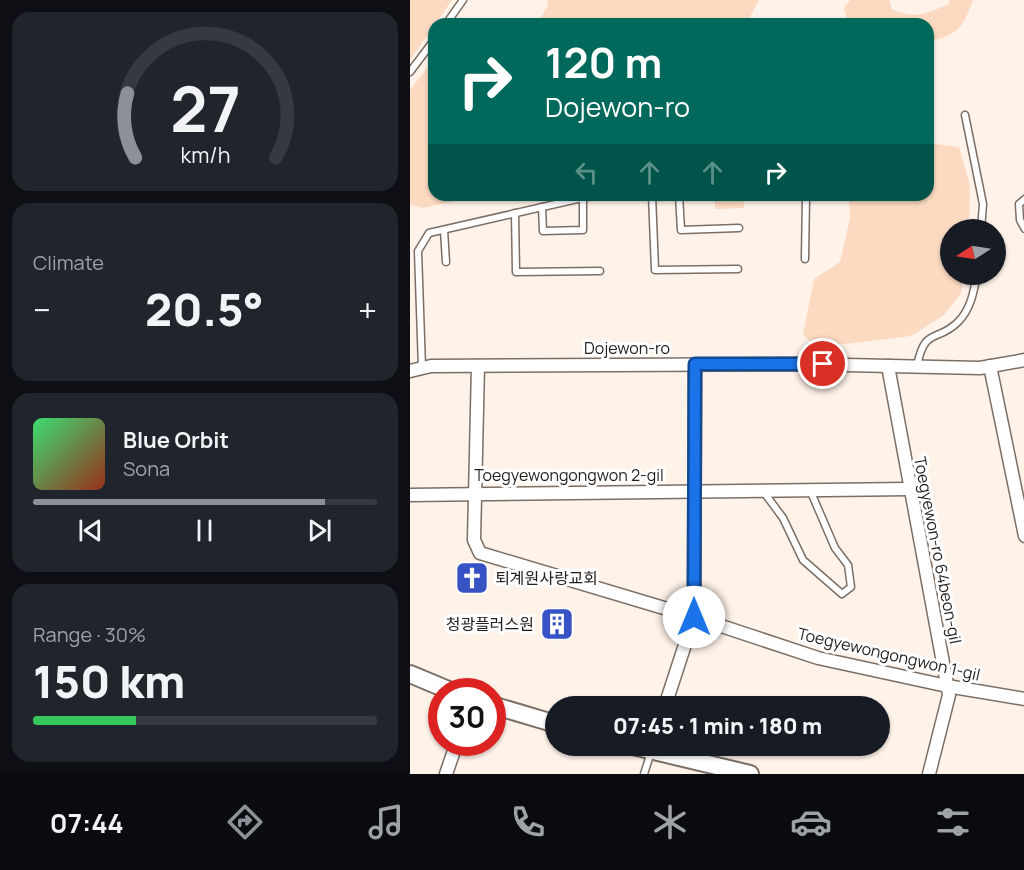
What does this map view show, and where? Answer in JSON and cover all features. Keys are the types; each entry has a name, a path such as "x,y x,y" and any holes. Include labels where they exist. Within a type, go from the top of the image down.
{"street":[{"name":"Dojewon-ro","path":"416,369 478,366 695,364 990,366 1024,363"},
{"path":"668,696 694,617 695,364"},
{"name":"Toegyewongongwon 1-gil","path":"478,366 474,540 480,553 818,657 947,686 1025,699"},
{"name":"Toegyewon-ro 64beon-gil","path":"888,366 949,695 929,774"},
{"path":"990,366 1025,536"},
{"name":"Toegyewongongwon 2-gil","path":"410,495 475,492 909,489"},
{"path":"410,674 428,682"},
{"path":"506,709 545,721"},
{"path":"446,774 452,756"},
{"path":"682,756 750,774"}],"lane":[{"path":"450,18 463,0"},
{"path":"410,72 428,48"},
{"path":"965,115 983,204 982,219"},
{"path":"1025,199 1019,204 1020,220 1025,229"},
{"path":"416,369 418,251 429,233 569,201"},
{"path":"542,207 543,231 583,231 583,201"},
{"path":"652,201 655,270 738,269"},
{"path":"680,201 681,230 739,228"},
{"path":"805,259 806,201"},
{"path":"515,213 516,273 600,271"},
{"path":"444,230 446,262"},
{"path":"917,366 920,348 928,339 958,322 971,301 975,285"},
{"path":"762,490 783,518 803,560 842,594 851,587 848,565 835,548 810,490"},
{"path":"644,774 650,756"}],"shaded area":[{"path":"410,0 452,0 439,18 428,18 428,34 410,60"},
{"path":"548,0 759,0 749,18 541,18"},
{"path":"850,0 889,0 892,9 914,15 949,4 950,0 973,0 966,18 958,29 934,40 934,18 846,18 844,8"},
{"path":"428,67 428,201 455,201 423,208 410,205 410,90"},
{"path":"934,144 959,147 970,186 969,219 940,219 940,285 962,285 961,293 944,315 911,336 846,344 811,342 803,335 814,279 840,262 850,218 849,201 934,201"},
{"path":"715,201 743,201 744,208 715,209"}],"place":[{"name":"퇴계원사랑교회","path":"472,578"},
{"name":"청광플러스원","path":"557,624"}],"route":[{"path":"694,617 695,364 823,364"}]}
